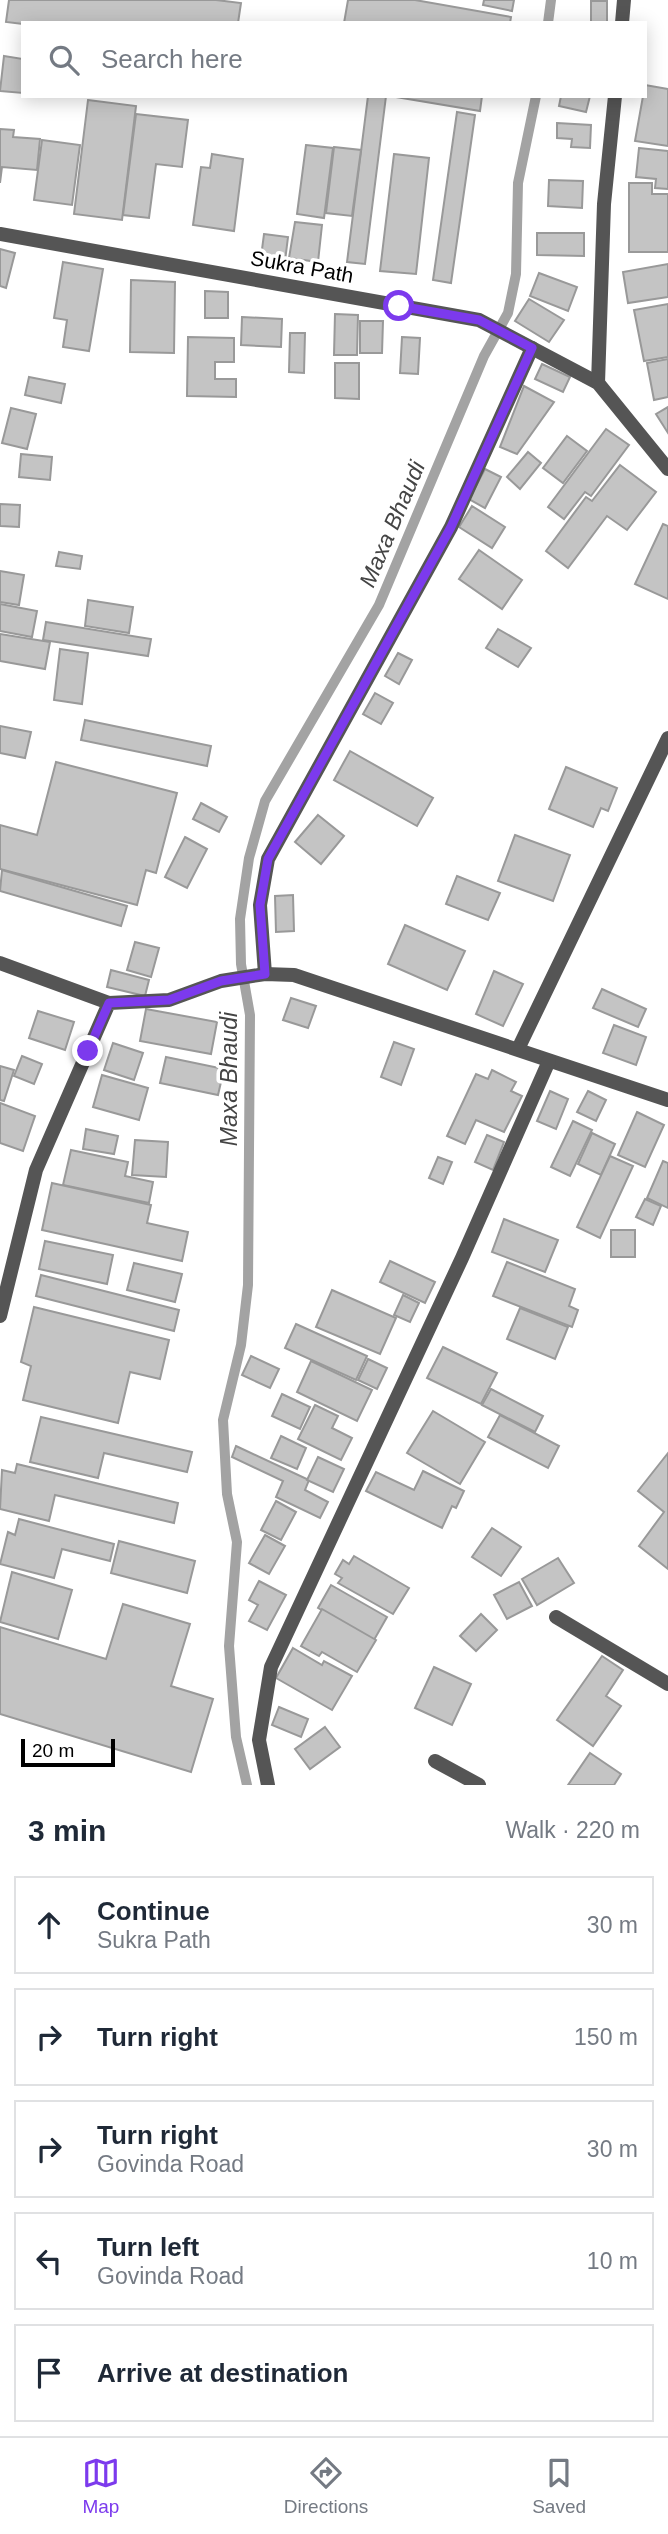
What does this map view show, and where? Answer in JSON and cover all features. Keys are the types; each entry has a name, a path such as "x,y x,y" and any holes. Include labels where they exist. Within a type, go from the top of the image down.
{"street":[{"path":"622,21 624,0"},
{"path":"598,383 604,204 615,98"},
{"name":"Sukra Path","path":"0,234 479,320 598,383 668,469"},
{"path":"265,974 260,905 268,859 451,527 526,345"},
{"path":"518,1049 668,738"},
{"path":"0,963 109,1003 169,1000 221,981 265,974 294,975 668,1100"},
{"path":"0,1316 36,1170 109,1003"},
{"path":"268,1785 259,1740 271,1667 462,1258 549,1061"},
{"path":"556,1618 668,1685"},
{"path":"435,1761 479,1785"}],"building":[{"path":"9,0 216,0 241,3 238,21 6,22"},
{"path":"348,0 415,0 511,17 510,21 344,21"},
{"path":"484,0 514,0 512,11 483,5"},
{"path":"591,1 607,1 607,21 591,21"},
{"path":"4,56 21,59 21,93 0,91"},
{"path":"647,85 668,89 668,146 635,141 643,98 647,98"},
{"path":"368,98 386,98 365,264 347,262"},
{"path":"402,98 482,98 480,111"},
{"path":"561,98 590,98 586,112 559,106"},
{"path":"88,100 136,106 122,220 74,214"},
{"path":"457,112 475,115 451,283 433,280"},
{"path":"136,114 188,120 182,167 156,164 149,218 123,215"},
{"path":"557,123 591,125 590,148 571,147 572,139 557,138"},
{"path":"0,129 14,130 13,137 40,139 37,170 2,167 0,183"},
{"path":"42,140 80,145 72,205 34,200"},
{"path":"306,145 333,148 324,218 297,214"},
{"path":"334,147 361,150 352,216 326,213"},
{"path":"639,148 668,151 668,189 655,188 656,179 636,177"},
{"path":"212,154 243,159 234,231 193,225 201,167 210,168"},
{"path":"394,154 429,158 416,274 380,271"},
{"path":"549,180 583,181 582,208 548,206"},
{"path":"629,183 652,183 652,194 668,194 668,252 629,252"},
{"path":"295,222 322,225 318,262 289,258"},
{"path":"537,233 584,233 584,256 537,255"},
{"path":"264,234 288,237 285,261 261,257"},
{"path":"0,249 15,253 6,288 0,286"},
{"path":"63,262 103,269 89,351 63,347 67,320 54,318"},
{"path":"668,264 668,297 628,303 623,272"},
{"path":"539,273 577,287 568,311 530,296"},
{"path":"131,280 175,282 174,353 130,352"},
{"path":"205,291 228,292 228,318 205,318"},
{"path":"529,299 564,320 549,342 515,321"},
{"path":"668,304 668,357 644,361 634,310"},
{"path":"335,314 358,315 357,355 334,355"},
{"path":"242,317 282,319 281,347 241,345"},
{"path":"360,321 383,321 382,353 360,353"},
{"path":"290,333 305,333 304,373 289,372"},
{"path":"188,337 234,338 234,362 215,362 215,379 236,379 236,397 187,396"},
{"path":"402,337 420,338 418,374 400,373"},
{"path":"668,359 668,397 654,400 647,363"},
{"path":"335,363 359,363 359,399 335,398"},
{"path":"542,364 570,377 563,392 535,379"},
{"path":"29,377 65,384 61,403 25,395"},
{"path":"524,386 554,402 517,454 500,447"},
{"path":"668,407 668,433 656,414"},
{"path":"11,408 36,414 27,449 2,443"},
{"path":"606,429 629,445 591,496 585,492 564,519 548,507"},
{"path":"567,436 587,451 563,483 543,468"},
{"path":"528,452 541,463 520,489 507,477"},
{"path":"21,454 52,457 50,480 19,477"},
{"path":"620,465 656,492 627,530 607,516 568,568 546,551 586,497 592,501"},
{"path":"485,469 501,477 485,508 469,499"},
{"path":"0,504 20,505 19,527 0,526"},
{"path":"472,506 505,527 492,548 459,527"},
{"path":"663,524 668,526 668,599 635,584"},
{"path":"479,550 522,580 502,609 459,579"},
{"path":"59,552 82,556 80,569 56,566"},
{"path":"0,571 24,575 19,605 0,602"},
{"path":"88,600 133,607 129,633 85,626"},
{"path":"0,604 37,611 32,637 0,631"},
{"path":"46,622 151,639 148,656 43,640"},
{"path":"498,629 531,648 518,667 486,648"},
{"path":"0,634 50,642 45,669 0,661"},
{"path":"60,649 88,653 82,704 54,700"},
{"path":"398,653 412,660 399,684 385,676"},
{"path":"375,693 393,703 381,724 363,714"},
{"path":"85,720 211,746 207,766 81,740"},
{"path":"0,726 31,732 25,758 0,753"},
{"path":"350,751 433,798 417,826 334,780"},
{"path":"56,762 177,793 156,873 146,870 137,905 0,869 0,825 37,835"},
{"path":"566,767 617,788 608,811 601,808 593,827 549,809"},
{"path":"201,803 227,817 219,832 193,819"},
{"path":"318,815 344,836 321,864 295,842"},
{"path":"515,835 570,855 553,901 498,881"},
{"path":"185,837 207,849 187,888 165,877"},
{"path":"2,870 127,906 121,926 0,891"},
{"path":"457,876 500,893 488,920 446,904"},
{"path":"293,895 294,931 276,932 275,896"},
{"path":"405,925 465,951 447,990 388,964"},
{"path":"135,942 159,948 151,977 127,970"},
{"path":"111,970 149,980 145,996 107,987"},
{"path":"494,971 523,984 503,1026 476,1014"},
{"path":"602,989 646,1009 638,1027 593,1008"},
{"path":"291,998 316,1006 308,1028 283,1020"},
{"path":"146,1009 217,1022 211,1054 140,1041"},
{"path":"38,1011 74,1022 65,1050 29,1038"},
{"path":"614,1025 646,1037 636,1065 603,1053"},
{"path":"394,1042 414,1049 401,1085 381,1077"},
{"path":"113,1043 143,1053 134,1080 104,1070"},
{"path":"22,1056 42,1064 34,1084 14,1076"},
{"path":"166,1057 224,1069 218,1095 160,1083"},
{"path":"0,1066 14,1070 4,1101 0,1100"},
{"path":"492,1070 516,1082 511,1091 522,1096 504,1132 476,1120 465,1144 447,1136 476,1074 488,1079"},
{"path":"102,1075 148,1088 139,1120 93,1107"},
{"path":"550,1091 568,1099 556,1129 537,1121"},
{"path":"588,1091 606,1100 596,1121 577,1112"},
{"path":"0,1103 35,1116 23,1151 0,1143"},
{"path":"637,1112 664,1125 645,1167 618,1155"},
{"path":"573,1121 592,1130 570,1176 551,1167"},
{"path":"86,1129 118,1136 114,1154 83,1149"},
{"path":"592,1133 615,1144 601,1175 578,1164"},
{"path":"487,1135 504,1142 493,1170 475,1162"},
{"path":"135,1140 168,1142 166,1177 132,1175"},
{"path":"71,1150 128,1162 125,1176 153,1182 149,1203 63,1185"},
{"path":"610,1156 633,1166 600,1238 577,1227"},
{"path":"438,1157 452,1162 443,1184 429,1178"},
{"path":"663,1161 668,1163 668,1208 647,1198"},
{"path":"52,1183 151,1205 147,1223 188,1232 182,1261 42,1230"},
{"path":"645,1199 661,1206 653,1225 636,1217"},
{"path":"504,1219 558,1240 545,1272 492,1252"},
{"path":"611,1230 635,1230 635,1257 611,1257"},
{"path":"45,1241 113,1255 107,1284 39,1269"},
{"path":"390,1261 435,1282 425,1303 380,1282"},
{"path":"507,1262 575,1289 569,1306 578,1310 572,1327 493,1296"},
{"path":"134,1263 182,1274 175,1302 127,1290"},
{"path":"41,1275 179,1310 174,1331 36,1296"},
{"path":"332,1290 396,1318 380,1354 316,1327"},
{"path":"403,1295 419,1303 410,1322 394,1315"},
{"path":"34,1307 169,1340 160,1379 130,1372 118,1423 23,1400 31,1366 21,1362"},
{"path":"520,1308 568,1327 555,1359 507,1339"},
{"path":"296,1324 367,1356 356,1380 285,1348"},
{"path":"443,1347 497,1373 481,1404 427,1378"},
{"path":"251,1356 279,1369 270,1388 242,1375"},
{"path":"368,1359 387,1368 377,1389 358,1380"},
{"path":"311,1361 372,1390 357,1421 297,1392"},
{"path":"491,1389 543,1416 535,1432 482,1405"},
{"path":"282,1394 310,1407 300,1429 272,1416"},
{"path":"315,1405 338,1416 332,1428 352,1438 341,1460 298,1439"},
{"path":"433,1411 485,1442 460,1484 407,1453"},
{"path":"500,1415 559,1446 548,1468 488,1437"},
{"path":"41,1417 192,1452 187,1472 104,1453 98,1478 30,1462"},
{"path":"281,1436 306,1448 297,1469 271,1458"},
{"path":"236,1446 309,1480 305,1490 328,1502 320,1518 276,1497 283,1481 232,1457"},
{"path":"668,1453 668,1569 639,1546 664,1512 638,1491"},
{"path":"318,1457 344,1469 333,1492 307,1480"},
{"path":"17,1464 178,1503 174,1523 55,1495 49,1521 0,1509 2,1470 15,1473"},
{"path":"423,1471 464,1491 456,1508 452,1506 442,1528 366,1491 376,1472 414,1490"},
{"path":"276,1501 296,1512 281,1540 261,1530"},
{"path":"19,1519 114,1544 110,1561 62,1549 54,1578 0,1564 8,1532 15,1535"},
{"path":"492,1528 521,1547 501,1576 472,1557"},
{"path":"265,1535 285,1546 269,1574 249,1563"},
{"path":"119,1541 195,1561 187,1593 111,1573"},
{"path":"354,1556 409,1588 393,1614 338,1583 342,1578 335,1574 343,1560 349,1564"},
{"path":"558,1558 574,1583 537,1605 522,1579"},
{"path":"12,1572 72,1590 58,1639 0,1622"},
{"path":"259,1581 286,1595 267,1630 249,1621 258,1605 249,1600"},
{"path":"519,1582 532,1606 507,1619 494,1595"},
{"path":"331,1585 387,1617 374,1640 318,1608"},
{"path":"123,1604 190,1624 171,1686 213,1699 191,1772 0,1714 0,1627 106,1659"},
{"path":"322,1609 376,1640 357,1672 322,1652 319,1656 301,1646"},
{"path":"481,1614 497,1630 476,1651 460,1636"},
{"path":"293,1648 322,1665 324,1661 352,1676 332,1710 276,1678"},
{"path":"602,1656 623,1670 606,1696 621,1706 593,1746 557,1720"},
{"path":"434,1667 471,1684 452,1725 415,1708"},
{"path":"279,1707 308,1719 301,1737 272,1725"},
{"path":"325,1727 340,1747 310,1769 295,1749"},
{"path":"590,1753 621,1774 614,1785 568,1785"}],"waterway":[{"name":"Maxa Bhaudi","path":"548,21 551,0"},
{"name":"Maxa Bhaudi","path":"247,1785 236,1737 229,1646 237,1542 227,1494 223,1420 241,1345 248,1285 250,1015 241,964 240,919 249,858 265,801 379,605 484,356 508,313 516,274 518,183 536,98"}],"route":[{"path":"88,1051 109,1003 169,1000 221,981 265,974 260,905 268,859 451,527 532,348 479,320 399,306"}]}
